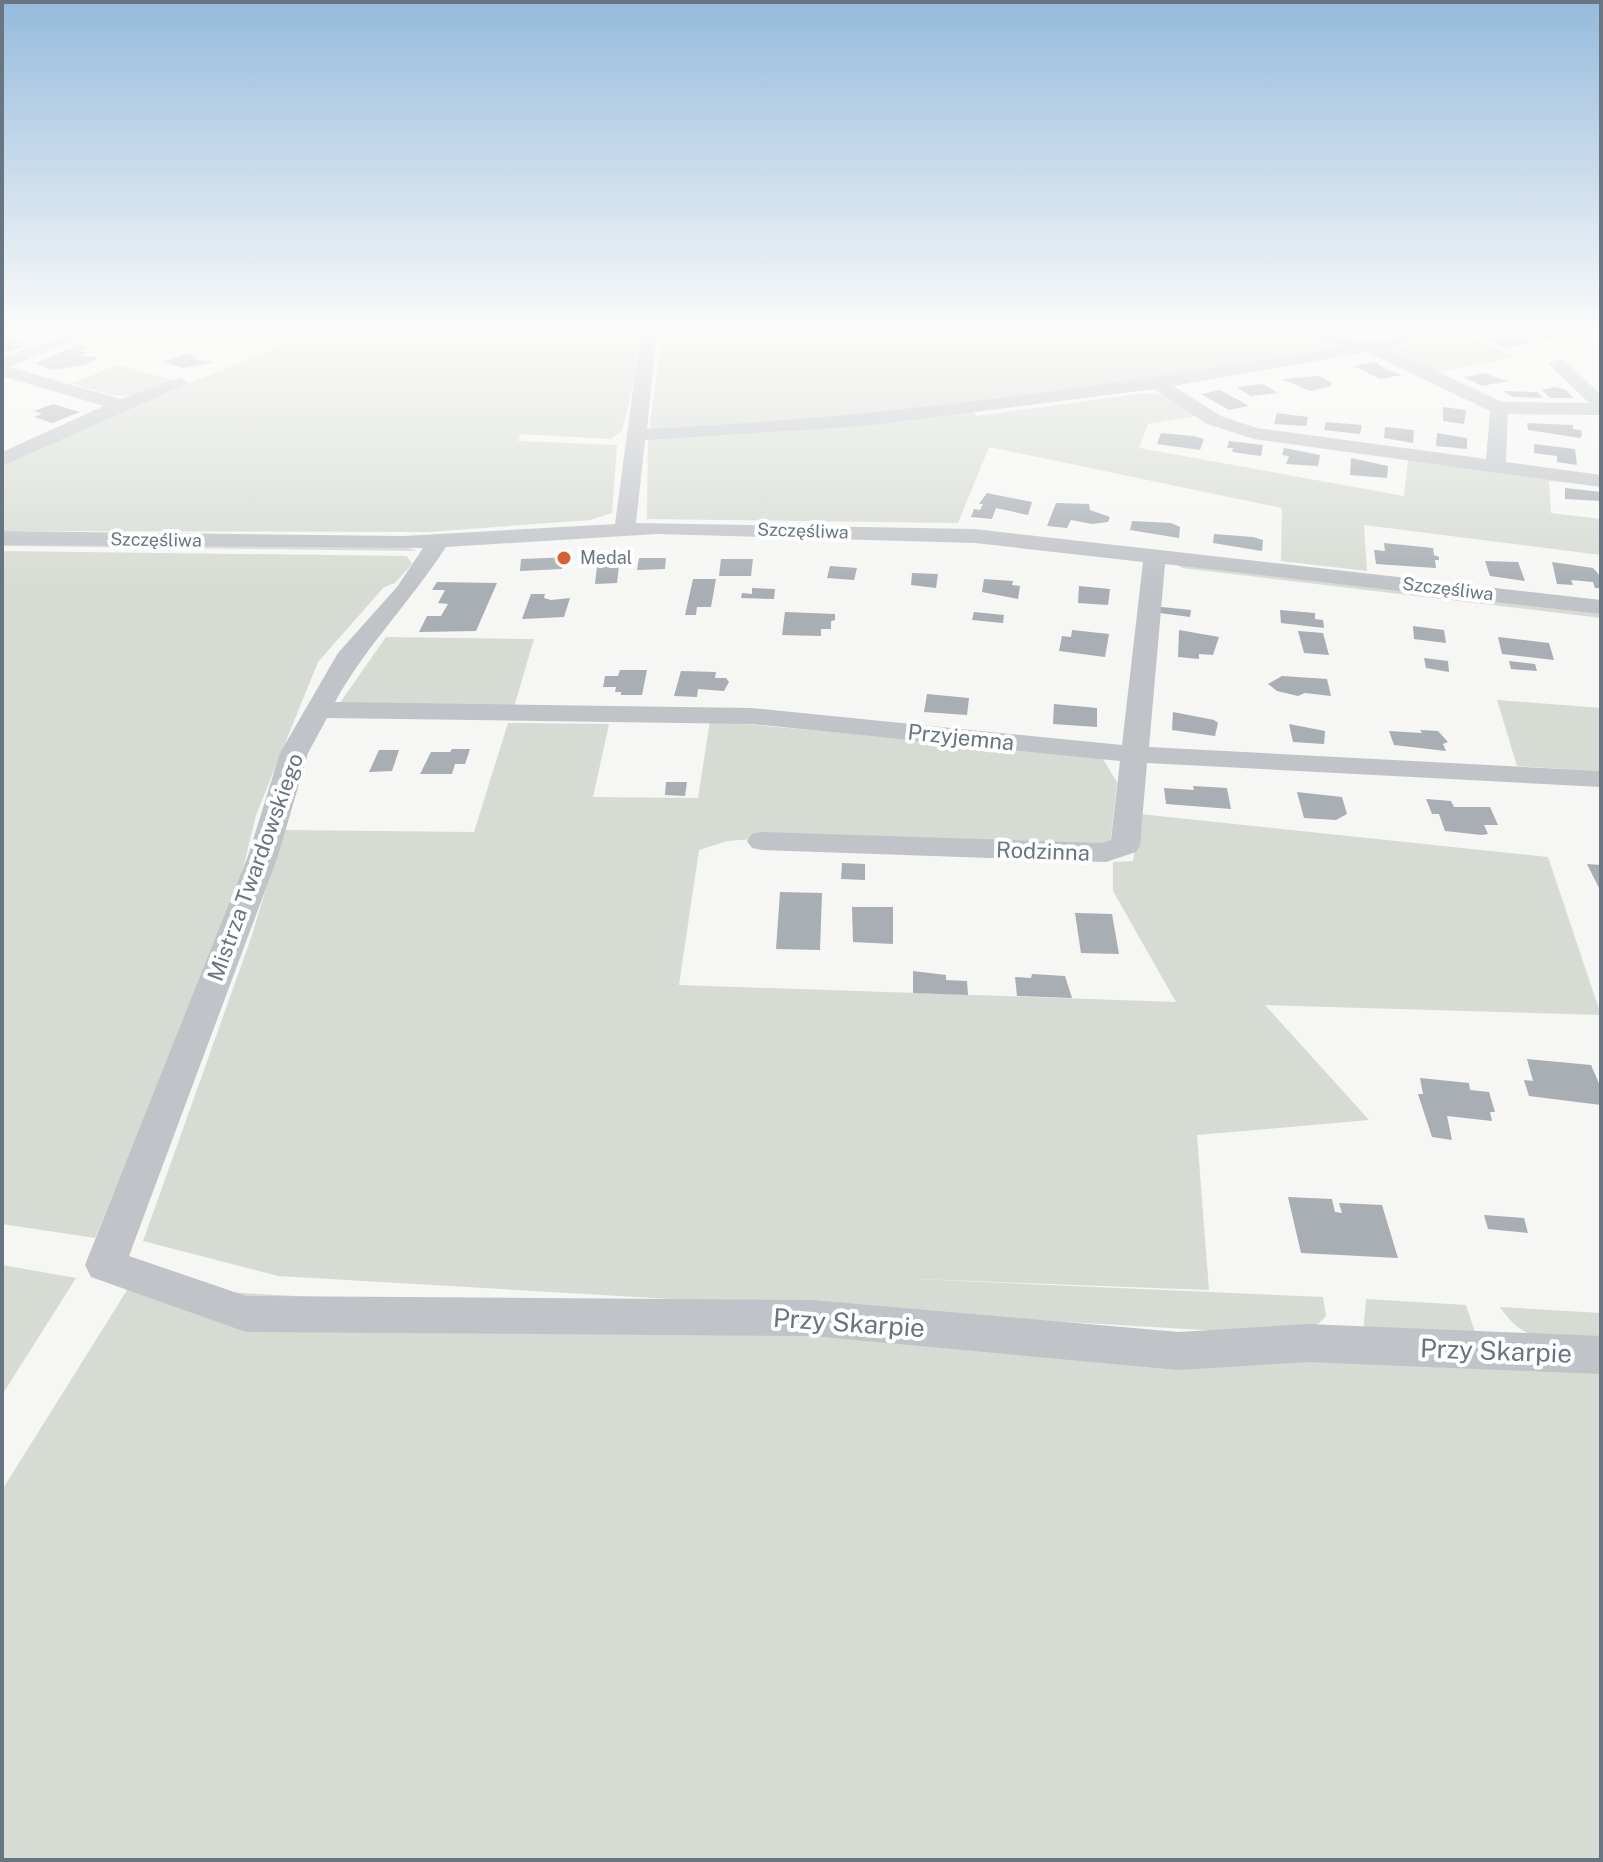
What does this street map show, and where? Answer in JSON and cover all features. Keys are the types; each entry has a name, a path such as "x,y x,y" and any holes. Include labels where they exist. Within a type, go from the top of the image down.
{"street":[{"path":"2,460 30,444 94,417"},
{"path":"625,528 637,417"},
{"path":"634,435 771,430 919,417"},
{"path":"1209,417 1267,435 1601,481"},
{"path":"1496,466 1499,417"},
{"path":"1188,424 1214,420"},
{"name":"Szczęśliwa","path":"2,538 438,542 625,528 975,536 1154,561 1601,607"},
{"name":"Mistrza Twardowskiego","path":"105,1265 263,856 294,753 347,658 406,591 438,542"},
{"path":"1154,561 1601,620"},
{"name":"Rodzinna","path":"762,841 1113,852 1125,845 1154,561"},
{"name":"Przyjemna","path":"320,710 751,716 1134,754 1601,779"},
{"name":"Przy Skarpie","path":"105,1265 246,1314 812,1318 1179,1351 1307,1343 1601,1355"}],"shaded area":[{"path":"109,417 625,417 622,431 611,439 521,434 518,441 617,445 612,513 590,520 428,532 2,531 2,467 36,447"},
{"path":"651,417 1191,417 1148,424 1139,448 1404,496 1408,459 1601,486 1549,481 1551,513 1601,519 1601,555 1364,525 1367,571 1281,561 1282,508 989,447 958,523 647,519"},
{"path":"2,543 407,547 417,551 2,546"},
{"path":"2,551 407,556 412,564 395,583 384,587 318,662 256,815 235,902 95,1238 2,1224"},
{"path":"1177,564 1601,612 1601,618 1182,568"},
{"path":"386,637 534,639 514,707 339,704"},
{"path":"1497,700 1601,708 1601,771 1517,766"},
{"path":"710,721 1101,756 1117,782 1110,846 810,835 727,841 699,850 679,985 1176,1002 1113,891 1113,862 1133,861 1140,814 1548,857 1601,1015 1265,1005 1369,1120 1197,1135 1209,1290 892,1278 1323,1297 1326,1316 1312,1330 1288,1335 278,1276 143,1241 251,938 284,830 474,832 508,723 609,724 593,797 698,798"},
{"path":"2,1265 76,1278 2,1395"},
{"path":"129,1287 1601,1366 1601,1860 2,1860 2,1490"},
{"path":"1366,1299 1466,1305 1476,1335 1363,1334"},
{"path":"1500,1307 1601,1313 1601,1340 1557,1340 1532,1335 1510,1320"}],"building":[{"path":"34,417 68,417 52,423"},
{"path":"1276,417 1308,417 1306,426 1274,424"},
{"path":"1443,417 1465,417 1464,424 1443,421"},
{"path":"1326,422 1362,425 1360,434 1324,430"},
{"path":"1527,423 1573,425 1573,429 1581,430 1582,435 1580,438 1528,430"},
{"path":"1385,427 1414,430 1413,443 1384,438"},
{"path":"1161,433 1204,439 1200,450 1157,444"},
{"path":"1437,433 1467,438 1467,449 1436,446"},
{"path":"1229,441 1263,445 1261,456 1232,452 1233,448 1227,448"},
{"path":"1534,444 1575,449 1577,465 1557,462 1557,456 1534,453"},
{"path":"1284,448 1320,455 1318,466 1286,464 1289,456 1282,455"},
{"path":"1351,458 1388,466 1387,478 1350,475"},
{"path":"1565,488 1601,492 1601,501 1565,499"},
{"path":"987,493 1032,502 1028,515 996,508 992,519 971,517 974,509 980,510 983,504 979,504"},
{"path":"1056,503 1089,504 1090,510 1110,517 1108,522 1092,524 1071,520 1067,528 1047,526"},
{"path":"1132,521 1171,523 1180,527 1179,538 1130,530"},
{"path":"1214,534 1263,540 1262,551 1213,543"},
{"path":"1384,543 1433,548 1434,555 1439,557 1435,560 1436,568 1376,564 1374,550 1385,551"},
{"path":"571,557 571,563 563,563 562,569 520,571 521,559"},
{"path":"639,558 666,558 665,569 637,570"},
{"path":"721,559 753,559 751,576 719,576"},
{"path":"1485,561 1518,562 1525,581 1490,576"},
{"path":"1552,562 1593,568 1601,577 1601,588 1595,588 1593,582 1571,580 1573,585 1557,584"},
{"path":"597,566 619,566 617,583 595,584"},
{"path":"830,566 857,568 854,580 827,578"},
{"path":"912,573 938,574 936,588 911,585"},
{"path":"693,579 716,579 711,607 697,607 696,615 685,615"},
{"path":"984,579 1013,581 1012,585 1020,586 1018,599 982,592"},
{"path":"437,582 497,583 476,631 419,632 427,616 441,616 448,604 438,603 445,590 432,590"},
{"path":"1079,586 1110,589 1108,605 1078,603"},
{"path":"752,588 775,589 774,599 741,598 742,593 752,594"},
{"path":"531,594 545,594 544,598 551,600 570,598 564,617 522,619"},
{"path":"1152,606 1191,610 1190,617 1152,612"},
{"path":"1280,610 1315,613 1315,619 1323,620 1324,628 1281,623"},
{"path":"785,612 835,614 835,620 831,621 831,629 821,629 821,636 782,635"},
{"path":"974,612 1004,615 1003,623 972,620"},
{"path":"1413,626 1444,630 1446,643 1414,639"},
{"path":"1072,630 1109,634 1105,657 1059,651 1062,636 1071,637"},
{"path":"1179,630 1219,637 1213,655 1199,654 1199,659 1178,657"},
{"path":"1298,631 1323,633 1329,655 1304,653"},
{"path":"1498,637 1549,643 1554,660 1502,654"},
{"path":"1424,658 1448,661 1449,672 1426,668"},
{"path":"1509,661 1535,664 1537,671 1511,669"},
{"path":"620,670 647,670 642,695 621,695 621,692 615,692 616,687 603,687 605,676 618,676"},
{"path":"681,671 716,672 715,678 726,678 729,682 724,691 698,689 697,697 674,696"},
{"path":"1282,676 1327,679 1331,696 1305,693 1298,696 1277,691 1268,684"},
{"path":"927,694 969,698 967,715 924,712"},
{"path":"1054,704 1097,708 1097,727 1053,724"},
{"path":"1173,712 1214,720 1218,723 1215,736 1172,730"},
{"path":"1289,724 1325,731 1324,744 1293,742"},
{"path":"1420,730 1438,731 1448,742 1443,744 1446,751 1394,745 1389,731 1422,733"},
{"path":"452,749 470,749 465,764 455,764 452,774 420,774 431,752 450,752"},
{"path":"379,750 399,750 392,771 369,772"},
{"path":"666,782 687,782 685,796 665,795"},
{"path":"1193,786 1227,788 1231,809 1166,804 1164,788 1194,790"},
{"path":"1297,792 1342,797 1347,814 1336,820 1304,818"},
{"path":"1426,799 1451,801 1454,807 1490,807 1498,825 1484,825 1488,834 1482,835 1445,831 1439,814 1432,814"},
{"path":"842,863 865,864 865,880 841,879"},
{"path":"1587,864 1601,865 1601,892"},
{"path":"780,892 822,893 820,950 776,949"},
{"path":"852,907 893,907 893,944 853,942"},
{"path":"1075,913 1112,914 1119,954 1081,953"},
{"path":"913,971 946,975 946,980 967,981 968,995 913,993"},
{"path":"1032,974 1065,976 1072,998 1017,996 1015,977 1031,978"},
{"path":"1527,1059 1591,1065 1601,1088 1601,1105 1529,1096 1524,1080 1533,1081"},
{"path":"1420,1078 1469,1083 1470,1090 1489,1092 1495,1112 1490,1112 1492,1121 1447,1116 1452,1140 1432,1137 1418,1094 1423,1094"},
{"path":"1288,1197 1332,1199 1335,1212 1342,1213 1339,1203 1382,1205 1398,1258 1301,1253"},
{"path":"1484,1215 1524,1218 1528,1233 1488,1229"}],"place":[{"name":"Medal","path":"564,558"}]}
